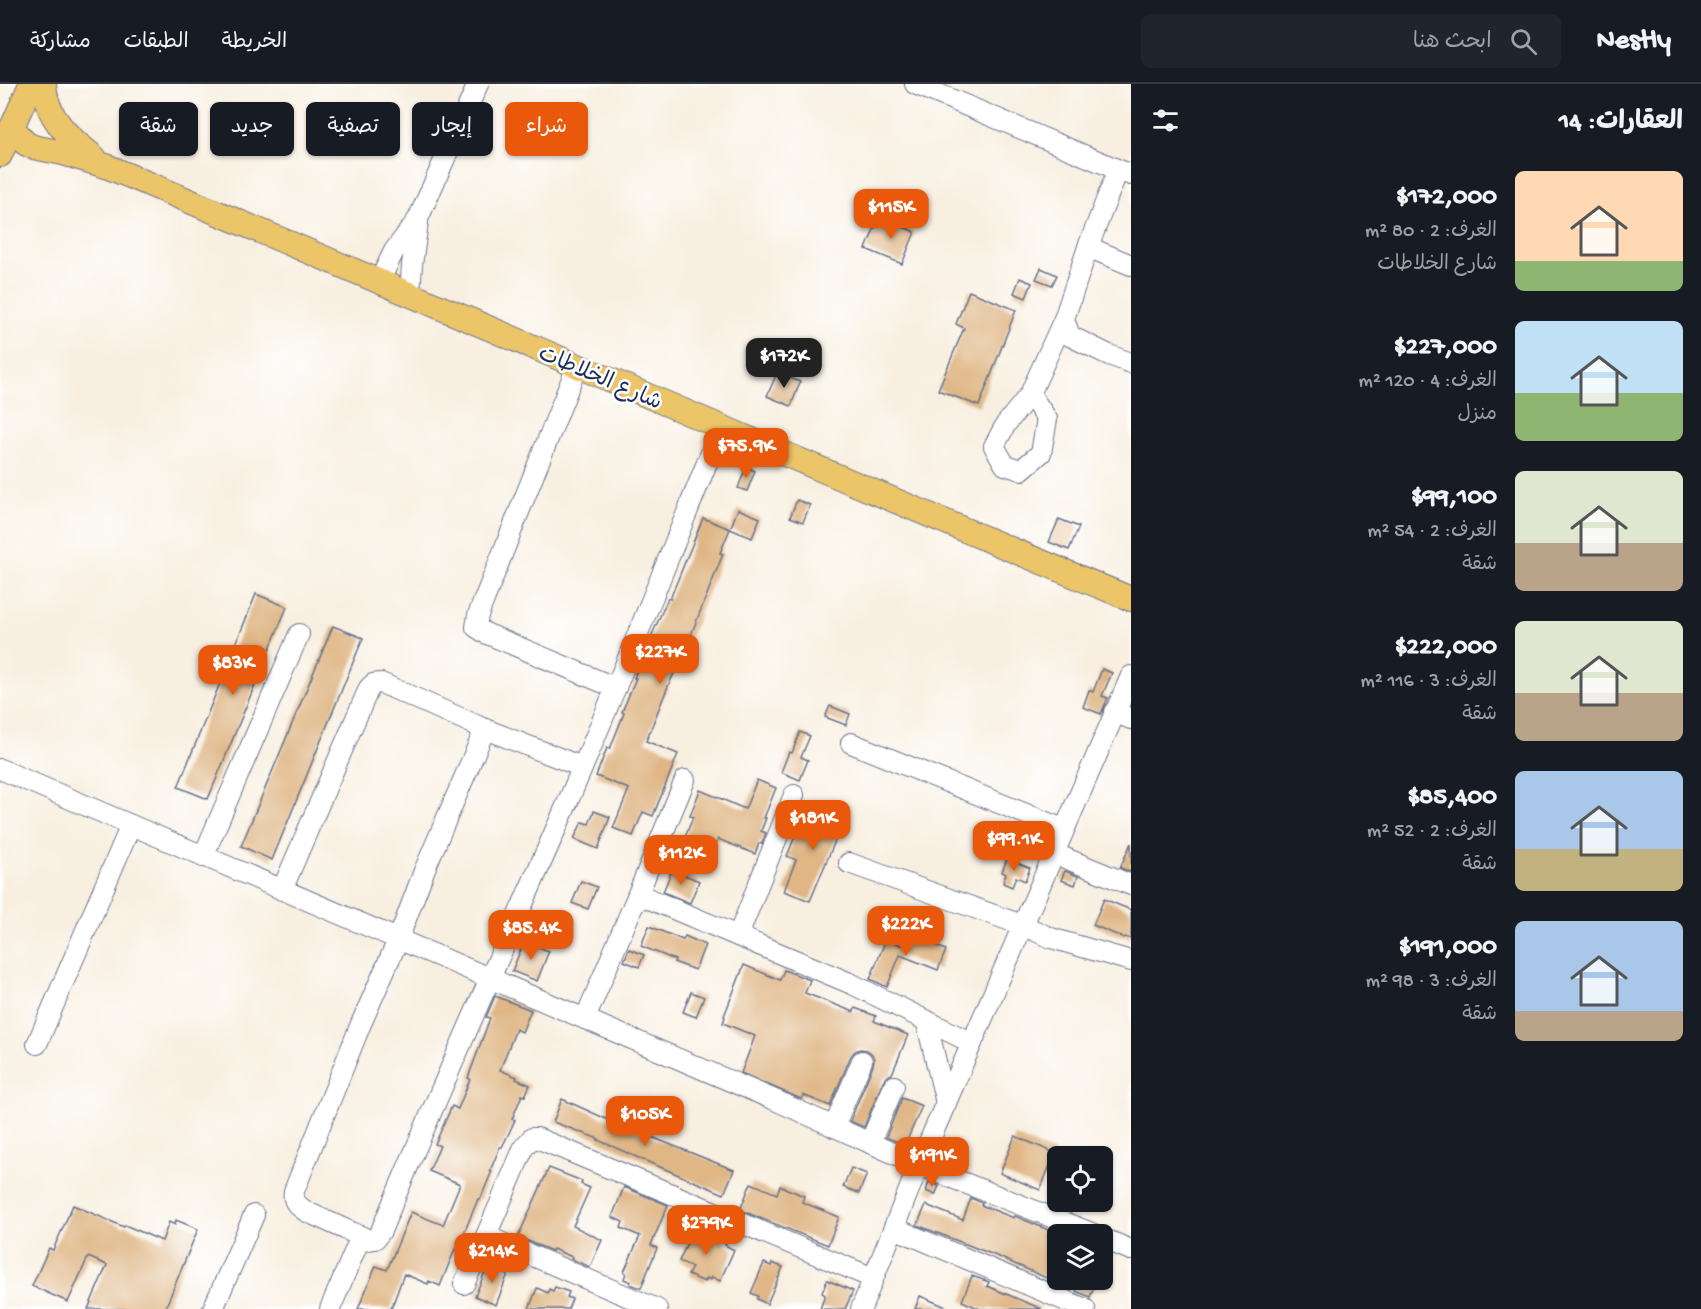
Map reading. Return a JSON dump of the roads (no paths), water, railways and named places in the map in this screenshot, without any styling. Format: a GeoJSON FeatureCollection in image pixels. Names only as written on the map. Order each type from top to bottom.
{"type":"FeatureCollection","features":[{"type":"Feature","properties":{"kind":"main road"},"geometry":{"type":"LineString","coordinates":[[0,155],[31,84]]}},
{"type":"Feature","properties":{"kind":"main road"},"geometry":{"type":"LineString","coordinates":[[44,84],[47,102],[57,123],[73,140],[106,166]]}},
{"type":"Feature","properties":{"kind":"main road"},"geometry":{"type":"LineString","coordinates":[[12,128],[25,143],[33,147],[106,166]]}},
{"type":"Feature","properties":{"kind":"main road","name":"شارع الخلاطات"},"geometry":{"type":"LineString","coordinates":[[106,166],[1131,599]]}},
{"type":"Feature","properties":{"kind":"street"},"geometry":{"type":"LineString","coordinates":[[380,280],[394,251],[418,219],[478,84]]}},
{"type":"Feature","properties":{"kind":"street"},"geometry":{"type":"LineString","coordinates":[[915,84],[1125,173],[1088,247],[1064,320],[1029,394]]}},
{"type":"Feature","properties":{"kind":"street"},"geometry":{"type":"LineString","coordinates":[[410,293],[418,219]]}},
{"type":"Feature","properties":{"kind":"street"},"geometry":{"type":"LineString","coordinates":[[1088,247],[1131,265]]}},
{"type":"Feature","properties":{"kind":"street"},"geometry":{"type":"LineString","coordinates":[[1064,320],[1070,336],[1131,363]]}},
{"type":"Feature","properties":{"kind":"street"},"geometry":{"type":"LineString","coordinates":[[577,366],[478,615],[476,627],[485,633],[616,688]]}},
{"type":"Feature","properties":{"kind":"street"},"geometry":{"type":"LineString","coordinates":[[485,729],[309,1150],[293,1197],[299,1207],[307,1212],[373,1240],[379,1234],[616,688],[722,428]]}},
{"type":"Feature","properties":{"kind":"street"},"geometry":{"type":"LineString","coordinates":[[203,856],[299,634]]}},
{"type":"Feature","properties":{"kind":"street"},"geometry":{"type":"LineString","coordinates":[[861,1309],[919,1165],[1053,853],[1123,715],[1131,676]]}},
{"type":"Feature","properties":{"kind":"street"},"geometry":{"type":"LineString","coordinates":[[282,890],[364,699],[373,684],[381,683],[485,729],[582,767]]}},
{"type":"Feature","properties":{"kind":"street"},"geometry":{"type":"LineString","coordinates":[[851,743],[1064,829]]}},
{"type":"Feature","properties":{"kind":"street"},"geometry":{"type":"LineString","coordinates":[[0,769],[777,1101],[919,1165],[1069,1224]]}},
{"type":"Feature","properties":{"kind":"street"},"geometry":{"type":"LineString","coordinates":[[585,1019],[685,780]]}},
{"type":"Feature","properties":{"kind":"street"},"geometry":{"type":"LineString","coordinates":[[738,936],[794,795]]}},
{"type":"Feature","properties":{"kind":"street"},"geometry":{"type":"LineString","coordinates":[[37,1044],[131,825]]}},
{"type":"Feature","properties":{"kind":"street"},"geometry":{"type":"LineString","coordinates":[[1053,853],[1131,885]]}},
{"type":"Feature","properties":{"kind":"street"},"geometry":{"type":"LineString","coordinates":[[849,863],[1022,925],[1051,938],[1131,961]]}},
{"type":"Feature","properties":{"kind":"street"},"geometry":{"type":"LineString","coordinates":[[633,906],[640,898],[651,899],[852,984],[972,1043]]}},
{"type":"Feature","properties":{"kind":"street"},"geometry":{"type":"LineString","coordinates":[[927,1020],[946,1103]]}},
{"type":"Feature","properties":{"kind":"street"},"geometry":{"type":"LineString","coordinates":[[834,1127],[862,1061]]}},
{"type":"Feature","properties":{"kind":"street"},"geometry":{"type":"LineString","coordinates":[[870,1143],[894,1086]]}},
{"type":"Feature","properties":{"kind":"street"},"geometry":{"type":"LineString","coordinates":[[464,1284],[524,1147],[532,1138],[537,1138],[873,1278]]}},
{"type":"Feature","properties":{"kind":"street"},"geometry":{"type":"LineString","coordinates":[[213,1309],[254,1215]]}},
{"type":"Feature","properties":{"kind":"street"},"geometry":{"type":"LineString","coordinates":[[894,1228],[1086,1309]]}},
{"type":"Feature","properties":{"kind":"street"},"geometry":{"type":"LineString","coordinates":[[330,1309],[361,1236]]}},
{"type":"Feature","properties":{"kind":"street"},"geometry":{"type":"LineString","coordinates":[[486,1236],[657,1309]]}},
{"type":"Feature","properties":{"kind":"street"},"geometry":{"type":"LineString","coordinates":[[1113,1243],[1131,1250]]}}]}
